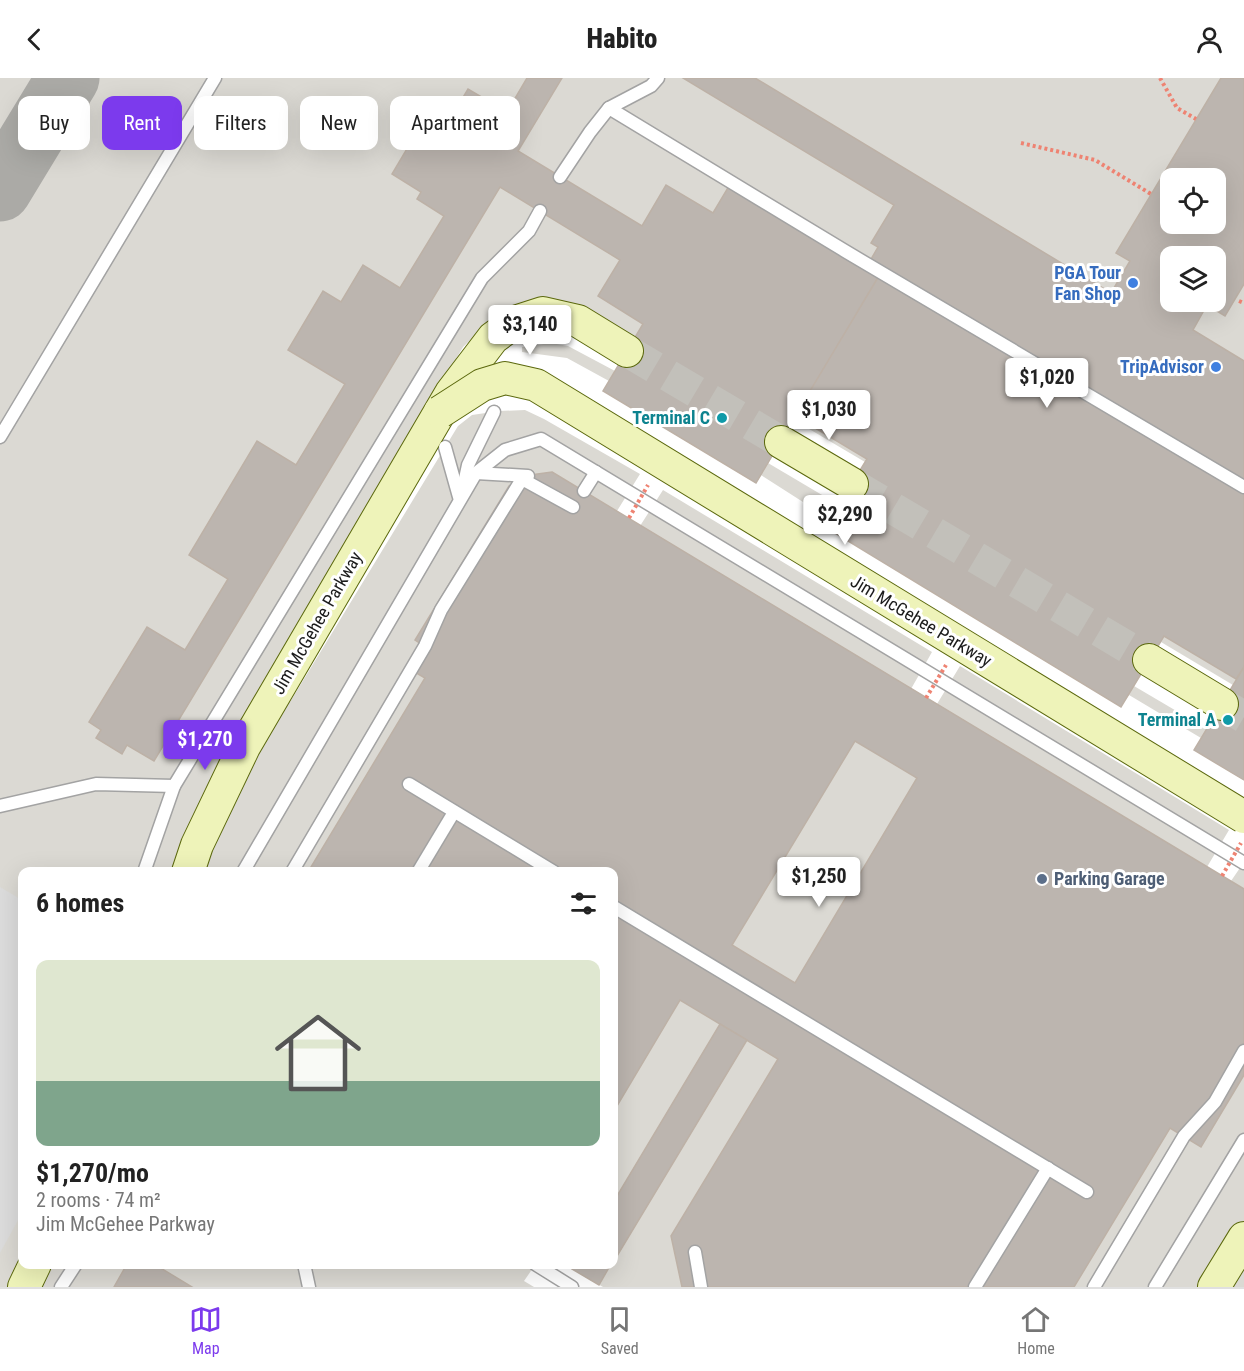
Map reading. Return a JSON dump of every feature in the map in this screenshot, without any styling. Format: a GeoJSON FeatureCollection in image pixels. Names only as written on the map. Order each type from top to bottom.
{"type":"FeatureCollection","features":[{"type":"Feature","properties":{"kind":"main road","name":"Jim McGehee Parkway"},"geometry":{"type":"LineString","coordinates":[[190,867],[197,845],[244,747],[451,393],[493,338],[515,321],[543,314],[578,321],[627,351]]}},
{"type":"Feature","properties":{"kind":"main road","name":"Jim McGehee Parkway"},"geometry":{"type":"LineString","coordinates":[[440,412],[482,385],[504,378],[536,385],[1244,817]]}},
{"type":"Feature","properties":{"kind":"main road"},"geometry":{"type":"LineString","coordinates":[[781,442],[852,484]]}},
{"type":"Feature","properties":{"kind":"main road"},"geometry":{"type":"LineString","coordinates":[[1149,660],[1222,704]]}},
{"type":"Feature","properties":{"kind":"main road"},"geometry":{"type":"LineString","coordinates":[[1220,1278],[1244,1238]]}},
{"type":"Feature","properties":{"kind":"main road"},"geometry":{"type":"LineString","coordinates":[[24,1287],[32,1269]]}},
{"type":"Feature","properties":{"kind":"lane"},"geometry":{"type":"LineString","coordinates":[[0,437],[215,78]]}},
{"type":"Feature","properties":{"kind":"lane"},"geometry":{"type":"LineString","coordinates":[[560,177],[609,108],[651,86],[657,78]]}},
{"type":"Feature","properties":{"kind":"lane"},"geometry":{"type":"LineString","coordinates":[[609,108],[845,251],[1244,487]]}},
{"type":"Feature","properties":{"kind":"lane"},"geometry":{"type":"LineString","coordinates":[[146,867],[174,786],[482,279],[529,231],[540,211]]}},
{"type":"Feature","properties":{"kind":"lane"},"geometry":{"type":"LineString","coordinates":[[460,500],[468,465],[494,412]]}},
{"type":"Feature","properties":{"kind":"lane"},"geometry":{"type":"LineString","coordinates":[[246,867],[476,473],[505,450],[541,439],[1244,863]]}},
{"type":"Feature","properties":{"kind":"lane"},"geometry":{"type":"LineString","coordinates":[[445,447],[460,500]]}},
{"type":"Feature","properties":{"kind":"lane"},"geometry":{"type":"LineString","coordinates":[[584,491],[596,472]]}},
{"type":"Feature","properties":{"kind":"lane"},"geometry":{"type":"LineString","coordinates":[[476,473],[528,476]]}},
{"type":"Feature","properties":{"kind":"lane"},"geometry":{"type":"LineString","coordinates":[[295,867],[425,646],[441,610],[522,479],[573,507]]}},
{"type":"Feature","properties":{"kind":"lane"},"geometry":{"type":"LineString","coordinates":[[0,807],[96,784],[174,786]]}},
{"type":"Feature","properties":{"kind":"lane"},"geometry":{"type":"LineString","coordinates":[[409,784],[546,867]]}},
{"type":"Feature","properties":{"kind":"lane"},"geometry":{"type":"LineString","coordinates":[[421,867],[454,812]]}},
{"type":"Feature","properties":{"kind":"lane"},"geometry":{"type":"LineString","coordinates":[[618,909],[1088,1192]]}},
{"type":"Feature","properties":{"kind":"lane"},"geometry":{"type":"LineString","coordinates":[[1094,1287],[1184,1136],[1215,1102],[1244,1051]]}},
{"type":"Feature","properties":{"kind":"lane"},"geometry":{"type":"LineString","coordinates":[[1155,1287],[1244,1140]]}},
{"type":"Feature","properties":{"kind":"lane"},"geometry":{"type":"LineString","coordinates":[[1217,1182],[1244,1156]]}},
{"type":"Feature","properties":{"kind":"lane"},"geometry":{"type":"LineString","coordinates":[[975,1287],[1048,1168]]}},
{"type":"Feature","properties":{"kind":"lane"},"geometry":{"type":"LineString","coordinates":[[695,1252],[701,1287]]}},
{"type":"Feature","properties":{"kind":"lane"},"geometry":{"type":"LineString","coordinates":[[61,1287],[73,1269]]}},
{"type":"Feature","properties":{"kind":"lane"},"geometry":{"type":"LineString","coordinates":[[305,1269],[309,1287]]}},
{"type":"Feature","properties":{"kind":"lane"},"geometry":{"type":"LineString","coordinates":[[544,1269],[572,1287]]}},
{"type":"Feature","properties":{"kind":"path"},"geometry":{"type":"LineString","coordinates":[[1160,78],[1177,108],[1196,119]]}},
{"type":"Feature","properties":{"kind":"path"},"geometry":{"type":"LineString","coordinates":[[1021,143],[1095,160],[1151,194]]}},
{"type":"Feature","properties":{"kind":"path"},"geometry":{"type":"LineString","coordinates":[[1222,876],[1244,838]]}},
{"type":"Feature","properties":{"kind":"shaded area"},"geometry":{"type":"Polygon","coordinates":[[[0,78],[1244,78],[1244,1287],[0,1287],[0,78]]]}},
{"type":"Feature","properties":{"kind":"shaded area"},"geometry":{"type":"Polygon","coordinates":[[[0,887],[18,898],[18,1220],[0,1253],[0,887]]]}},
{"type":"Feature","properties":{"kind":"pier"},"geometry":{"type":"Polygon","coordinates":[[[497,321],[633,341],[615,371],[568,346],[551,343],[522,347],[522,352],[567,358],[609,381],[603,391],[756,483],[761,475],[1121,706],[1129,695],[1201,738],[1194,750],[1244,780],[1244,862],[1231,881],[1207,867],[1229,830],[960,666],[937,704],[911,689],[932,652],[663,490],[640,526],[617,511],[640,474],[525,410],[472,415],[458,426],[290,702],[260,687],[463,347],[480,331],[497,321]]]}},
{"type":"Feature","properties":{"kind":"pier"},"geometry":{"type":"Polygon","coordinates":[[[794,420],[865,462],[839,505],[768,463],[794,420]]]}},
{"type":"Feature","properties":{"kind":"pier"},"geometry":{"type":"Polygon","coordinates":[[[1161,642],[1233,685],[1207,729],[1134,686],[1161,642]]]}},
{"type":"Feature","properties":{"kind":"pier"},"geometry":{"type":"Polygon","coordinates":[[[532,1269],[573,1269],[603,1287],[534,1287],[524,1281],[532,1269]]]}},
{"type":"Feature","properties":{"kind":"building","name":"Terminal C"},"geometry":{"type":"Polygon","coordinates":[[[527,78],[562,78],[520,148],[520,96],[516,96],[527,78]]]}},
{"type":"Feature","properties":{"kind":"building"},"geometry":{"type":"Polygon","coordinates":[[[683,78],[755,78],[1111,293],[1130,261],[1116,253],[1160,180],[1160,234],[1226,234],[1226,168],[1167,168],[1221,78],[1244,78],[1244,284],[1225,316],[1218,312],[1226,312],[1226,246],[1160,246],[1160,312],[1203,312],[1193,330],[1244,361],[1244,667],[1236,679],[1164,636],[1121,707],[825,527],[867,459],[795,416],[879,276],[866,268],[878,247],[871,243],[894,205],[683,78]]]}},
{"type":"Feature","properties":{"kind":"building","name":"Terminal C"},"geometry":{"type":"Polygon","coordinates":[[[468,89],[480,96],[464,96],[468,89]]]}},
{"type":"Feature","properties":{"kind":"building","name":"Terminal C"},"geometry":{"type":"Polygon","coordinates":[[[406,150],[519,150],[642,226],[666,185],[713,213],[729,186],[879,276],[756,483],[603,391],[643,324],[598,296],[620,260],[500,187],[154,761],[127,745],[122,754],[96,738],[101,730],[89,722],[147,627],[185,650],[228,579],[189,555],[257,441],[296,465],[345,384],[288,350],[323,291],[341,302],[363,265],[400,288],[444,216],[417,199],[421,192],[392,174],[406,150]]]}},
{"type":"Feature","properties":{"kind":"building","name":"Parking Garage"},"geometry":{"type":"Polygon","coordinates":[[[552,472],[1244,889],[1244,1075],[1201,1147],[1170,1128],[1074,1287],[682,1287],[671,1236],[778,1059],[680,1000],[618,1104],[618,867],[311,867],[425,678],[413,671],[427,648],[415,640],[509,486],[523,476],[552,472]],[[855,741],[732,945],[795,983],[917,778],[855,741]]]}},
{"type":"Feature","properties":{"kind":"building","name":"Terminal A"},"geometry":{"type":"Polygon","coordinates":[[[1244,667],[1244,780],[1194,750],[1244,667]]]}},
{"type":"Feature","properties":{"kind":"building"},"geometry":{"type":"Polygon","coordinates":[[[720,1024],[747,1040],[618,1254],[618,1194],[720,1024]]]}},
{"type":"Feature","properties":{"kind":"building"},"geometry":{"type":"Polygon","coordinates":[[[124,1269],[162,1269],[192,1287],[114,1287],[124,1269]]]}},
{"type":"Feature","properties":{"kind":"building"},"geometry":{"type":"Polygon","coordinates":[[[572,1269],[608,1269],[599,1285],[572,1269]]]}},
{"type":"Feature","properties":{"kind":"taxiway"},"geometry":{"type":"LineString","coordinates":[[0,190],[68,78]]}},
{"type":"Feature","properties":{"kind":"tunnel"},"geometry":{"type":"LineString","coordinates":[[627,351],[781,442]]}},
{"type":"Feature","properties":{"kind":"tunnel"},"geometry":{"type":"LineString","coordinates":[[852,484],[1149,660]]}},
{"type":"Feature","properties":{"kind":"tunnel"},"geometry":{"type":"LineString","coordinates":[[1222,704],[1244,717]]}},
{"type":"Feature","properties":{"kind":"place","name":"PGA Tour Fan Shop"},"geometry":{"type":"Point","coordinates":[1133,283]}},
{"type":"Feature","properties":{"kind":"place","name":"TripAdvisor"},"geometry":{"type":"Point","coordinates":[1216,367]}},
{"type":"Feature","properties":{"kind":"place","name":"Terminal C"},"geometry":{"type":"Point","coordinates":[722,418]}},
{"type":"Feature","properties":{"kind":"place","name":"Terminal A"},"geometry":{"type":"Point","coordinates":[1228,720]}},
{"type":"Feature","properties":{"kind":"place","name":"Parking Garage"},"geometry":{"type":"Point","coordinates":[1042,879]}}]}
